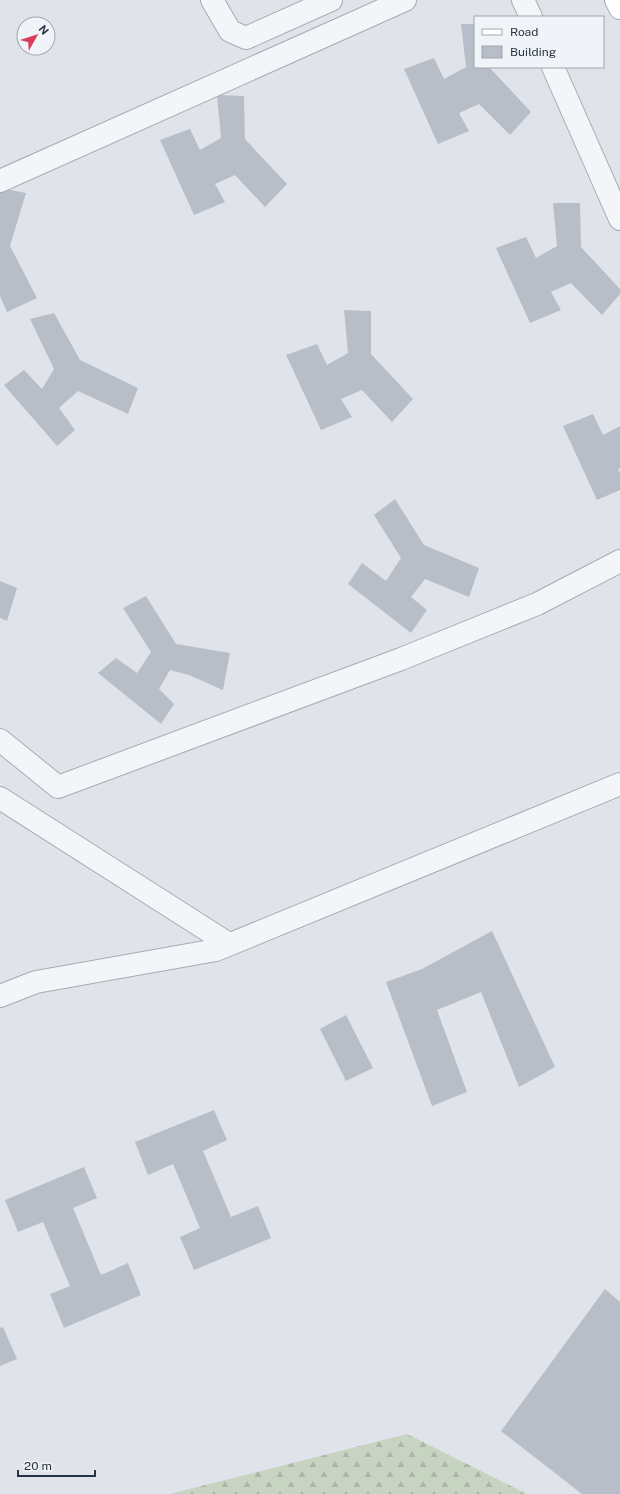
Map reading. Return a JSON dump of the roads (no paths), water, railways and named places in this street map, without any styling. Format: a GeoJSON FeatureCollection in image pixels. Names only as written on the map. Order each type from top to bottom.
{"type":"FeatureCollection","features":[{"type":"Feature","properties":{"kind":"main road"},"geometry":{"type":"LineString","coordinates":[[616,0],[620,8]]}},
{"type":"Feature","properties":{"kind":"street"},"geometry":{"type":"LineString","coordinates":[[212,0],[230,31],[246,38],[331,0]]}},
{"type":"Feature","properties":{"kind":"street"},"geometry":{"type":"LineString","coordinates":[[0,181],[405,0]]}},
{"type":"Feature","properties":{"kind":"street"},"geometry":{"type":"LineString","coordinates":[[523,0],[531,16]]}},
{"type":"Feature","properties":{"kind":"street"},"geometry":{"type":"LineString","coordinates":[[553,68],[620,219]]}},
{"type":"Feature","properties":{"kind":"street"},"geometry":{"type":"LineString","coordinates":[[0,740],[58,787],[401,659],[537,604],[620,561]]}},
{"type":"Feature","properties":{"kind":"street"},"geometry":{"type":"LineString","coordinates":[[0,996],[36,982],[216,950],[620,784]]}},
{"type":"Feature","properties":{"kind":"street"},"geometry":{"type":"LineString","coordinates":[[0,798],[229,944]]}}]}
